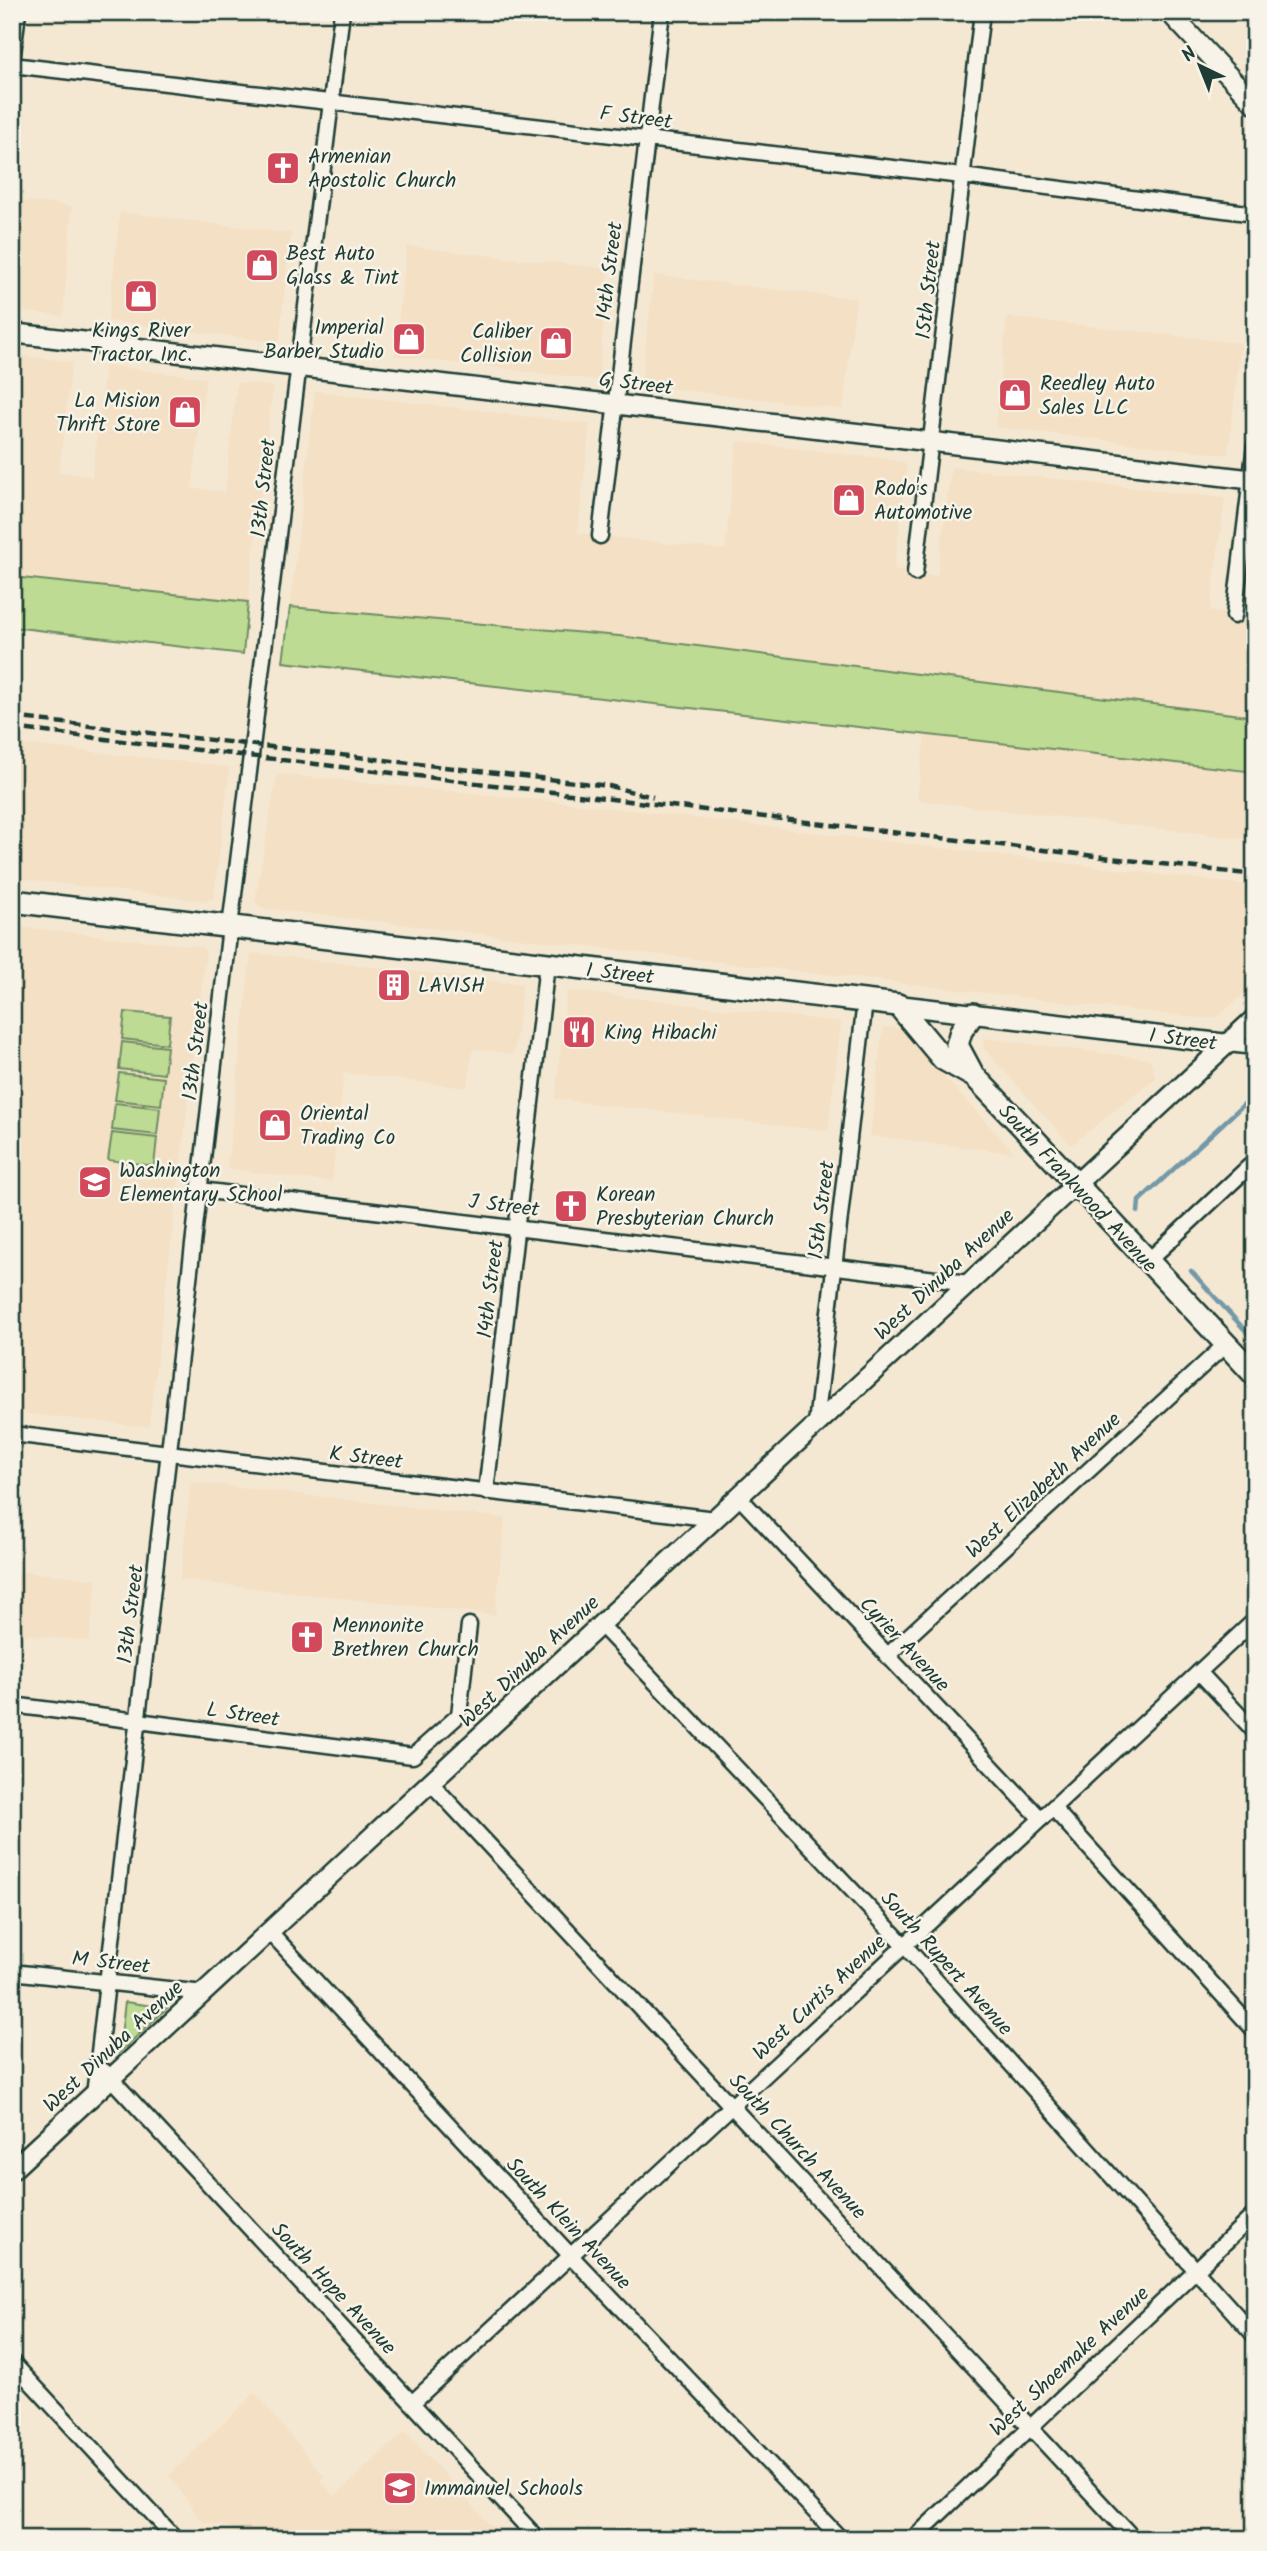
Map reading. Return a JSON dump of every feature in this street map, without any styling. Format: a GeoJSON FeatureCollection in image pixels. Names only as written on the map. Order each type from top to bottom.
{"type":"FeatureCollection","features":[{"type":"Feature","properties":{"kind":"main road","name":"I Street"},"geometry":{"type":"LineString","coordinates":[[12,901],[898,1006]]}},
{"type":"Feature","properties":{"kind":"main road","name":"South Frankwood Avenue"},"geometry":{"type":"LineString","coordinates":[[898,1006],[943,1059],[975,1077],[1255,1375]]}},
{"type":"Feature","properties":{"kind":"main road"},"geometry":{"type":"LineString","coordinates":[[973,1013],[961,1031],[957,1045],[975,1077]]}},
{"type":"Feature","properties":{"kind":"street"},"geometry":{"type":"LineString","coordinates":[[12,64],[18,12]]}},
{"type":"Feature","properties":{"kind":"street","name":"13th Street"},"geometry":{"type":"LineString","coordinates":[[94,2095],[171,1453],[230,927],[342,12]]}},
{"type":"Feature","properties":{"kind":"street","name":"14th Street"},"geometry":{"type":"LineString","coordinates":[[600,536],[662,12]]}},
{"type":"Feature","properties":{"kind":"street","name":"15th Street"},"geometry":{"type":"LineString","coordinates":[[915,573],[982,12]]}},
{"type":"Feature","properties":{"kind":"street"},"geometry":{"type":"LineString","coordinates":[[1169,12],[1255,104]]}},
{"type":"Feature","properties":{"kind":"street","name":"F Street"},"geometry":{"type":"LineString","coordinates":[[12,64],[962,176],[1255,214]]}},
{"type":"Feature","properties":{"kind":"street","name":"G Street"},"geometry":{"type":"LineString","coordinates":[[12,333],[1253,480]]}},
{"type":"Feature","properties":{"kind":"street"},"geometry":{"type":"LineString","coordinates":[[1234,616],[1253,480],[1255,445]]}},
{"type":"Feature","properties":{"kind":"street","name":"14th Street"},"geometry":{"type":"LineString","coordinates":[[486,1492],[547,964]]}},
{"type":"Feature","properties":{"kind":"street","name":"15th Street"},"geometry":{"type":"LineString","coordinates":[[816,1424],[866,1001]]}},
{"type":"Feature","properties":{"kind":"street","name":"I Street"},"geometry":{"type":"LineString","coordinates":[[898,1006],[1228,1044]]}},
{"type":"Feature","properties":{"kind":"street","name":"West Dinuba Avenue"},"geometry":{"type":"LineString","coordinates":[[12,2170],[1255,1018]]}},
{"type":"Feature","properties":{"kind":"street"},"geometry":{"type":"LineString","coordinates":[[1228,1044],[1255,1047]]}},
{"type":"Feature","properties":{"kind":"street"},"geometry":{"type":"LineString","coordinates":[[1147,1262],[1255,1161]]}},
{"type":"Feature","properties":{"kind":"street","name":"J Street"},"geometry":{"type":"LineString","coordinates":[[200,1190],[969,1283]]}},
{"type":"Feature","properties":{"kind":"street","name":"West Elizabeth Avenue"},"geometry":{"type":"LineString","coordinates":[[887,1656],[1226,1344]]}},
{"type":"Feature","properties":{"kind":"street","name":"K Street"},"geometry":{"type":"LineString","coordinates":[[12,1434],[715,1519]]}},
{"type":"Feature","properties":{"kind":"street","name":"Cyrier Avenue"},"geometry":{"type":"LineString","coordinates":[[739,1497],[1041,1819]]}},
{"type":"Feature","properties":{"kind":"street","name":"West Curtis Avenue"},"geometry":{"type":"LineString","coordinates":[[412,2403],[1255,1620]]}},
{"type":"Feature","properties":{"kind":"street","name":"L Street"},"geometry":{"type":"LineString","coordinates":[[12,1705],[413,1756],[455,1721],[460,1710],[469,1625]]}},
{"type":"Feature","properties":{"kind":"street","name":"South Rupert Avenue"},"geometry":{"type":"LineString","coordinates":[[601,1625],[905,1946],[1255,2336]]}},
{"type":"Feature","properties":{"kind":"street"},"geometry":{"type":"LineString","coordinates":[[1199,1672],[1255,1732]]}},
{"type":"Feature","properties":{"kind":"street","name":"South Church Avenue"},"geometry":{"type":"LineString","coordinates":[[431,1783],[1032,2425],[1134,2539]]}},
{"type":"Feature","properties":{"kind":"street"},"geometry":{"type":"LineString","coordinates":[[1053,1808],[1255,2031]]}},
{"type":"Feature","properties":{"kind":"street","name":"South Klein Avenue"},"geometry":{"type":"LineString","coordinates":[[270,1933],[570,2256],[841,2539]]}},
{"type":"Feature","properties":{"kind":"street","name":"M Street"},"geometry":{"type":"LineString","coordinates":[[12,1972],[204,1993]]}},
{"type":"Feature","properties":{"kind":"street","name":"South Hope Avenue"},"geometry":{"type":"LineString","coordinates":[[98,2065],[538,2539]]}},
{"type":"Feature","properties":{"kind":"street","name":"West Shoemake Avenue"},"geometry":{"type":"LineString","coordinates":[[913,2539],[1255,2214]]}},
{"type":"Feature","properties":{"kind":"street"},"geometry":{"type":"LineString","coordinates":[[12,2361],[176,2539]]}},
{"type":"Feature","properties":{"kind":"shaded area"},"geometry":{"type":"Polygon","coordinates":[[[19,200],[72,206],[63,316],[12,310],[12,253],[19,200]]]}},
{"type":"Feature","properties":{"kind":"shaded area"},"geometry":{"type":"Polygon","coordinates":[[[120,212],[291,233],[279,342],[108,321],[120,212]]]}},
{"type":"Feature","properties":{"kind":"shaded area"},"geometry":{"type":"Polygon","coordinates":[[[407,246],[609,269],[598,380],[394,356],[407,246]]]}},
{"type":"Feature","properties":{"kind":"shaded area"},"geometry":{"type":"Polygon","coordinates":[[[654,275],[856,299],[843,409],[641,385],[654,275]]]}},
{"type":"Feature","properties":{"kind":"shaded area"},"geometry":{"type":"Polygon","coordinates":[[[1007,317],[1241,343],[1228,455],[995,427],[1007,317]]]}},
{"type":"Feature","properties":{"kind":"shaded area"},"geometry":{"type":"Polygon","coordinates":[[[12,354],[72,362],[59,472],[92,477],[105,365],[206,378],[192,488],[225,492],[237,382],[273,386],[248,602],[12,577],[12,354]]]}},
{"type":"Feature","properties":{"kind":"shaded area"},"geometry":{"type":"Polygon","coordinates":[[[315,391],[590,424],[578,533],[725,550],[737,441],[902,461],[907,466],[894,570],[937,576],[951,467],[1225,498],[1210,611],[1255,617],[1255,717],[565,631],[290,607],[315,391]]]}},
{"type":"Feature","properties":{"kind":"shaded area"},"geometry":{"type":"Polygon","coordinates":[[[925,733],[1255,772],[1255,840],[917,800],[925,733]]]}},
{"type":"Feature","properties":{"kind":"shaded area"},"geometry":{"type":"Polygon","coordinates":[[[12,743],[230,767],[214,898],[206,901],[12,878],[12,743]]]}},
{"type":"Feature","properties":{"kind":"shaded area"},"geometry":{"type":"Polygon","coordinates":[[[277,774],[581,804],[1255,886],[1255,984],[1218,1017],[1206,1019],[261,908],[255,901],[277,774]]]}},
{"type":"Feature","properties":{"kind":"shaded area","name":"Washington Elementary School"},"geometry":{"type":"Polygon","coordinates":[[[12,926],[202,947],[206,951],[147,1427],[12,1412],[12,926]]]}},
{"type":"Feature","properties":{"kind":"shaded area"},"geometry":{"type":"Polygon","coordinates":[[[251,953],[523,984],[514,1054],[473,1049],[467,1088],[282,1065],[344,1073],[332,1182],[227,1169],[251,953]]]}},
{"type":"Feature","properties":{"kind":"shaded area"},"geometry":{"type":"Polygon","coordinates":[[[567,990],[841,1022],[828,1131],[555,1099],[567,990]]]}},
{"type":"Feature","properties":{"kind":"shaded area"},"geometry":{"type":"Polygon","coordinates":[[[883,1027],[899,1028],[1015,1153],[870,1136],[883,1027]]]}},
{"type":"Feature","properties":{"kind":"shaded area"},"geometry":{"type":"Polygon","coordinates":[[[983,1038],[1150,1059],[1156,1078],[1071,1145],[984,1049],[983,1038]]]}},
{"type":"Feature","properties":{"kind":"shaded area"},"geometry":{"type":"Polygon","coordinates":[[[191,1482],[505,1518],[495,1615],[180,1580],[191,1482]]]}},
{"type":"Feature","properties":{"kind":"shaded area"},"geometry":{"type":"Polygon","coordinates":[[[16,1571],[97,1579],[89,1641],[12,1633],[16,1571]]]}},
{"type":"Feature","properties":{"kind":"shaded area"},"geometry":{"type":"Polygon","coordinates":[[[255,2393],[324,2476],[320,2480],[335,2496],[405,2431],[503,2539],[266,2539],[262,2534],[257,2539],[243,2539],[230,2527],[202,2522],[169,2475],[255,2393]]]}},
{"type":"Feature","properties":{"kind":"green space"},"geometry":{"type":"Polygon","coordinates":[[[12,577],[248,602],[243,654],[12,627],[12,577]]]}},
{"type":"Feature","properties":{"kind":"green space"},"geometry":{"type":"Polygon","coordinates":[[[290,607],[619,636],[1255,717],[1255,772],[283,662],[290,607]]]}},
{"type":"Feature","properties":{"kind":"green space"},"geometry":{"type":"Polygon","coordinates":[[[125,1012],[170,1016],[167,1044],[122,1039],[125,1012]]]}},
{"type":"Feature","properties":{"kind":"green space"},"geometry":{"type":"Polygon","coordinates":[[[122,1042],[167,1047],[164,1074],[119,1069],[122,1042]]]}},
{"type":"Feature","properties":{"kind":"green space"},"geometry":{"type":"Polygon","coordinates":[[[119,1073],[164,1078],[161,1105],[115,1100],[119,1073]]]}},
{"type":"Feature","properties":{"kind":"green space"},"geometry":{"type":"Polygon","coordinates":[[[115,1103],[160,1108],[157,1135],[112,1130],[115,1103]]]}},
{"type":"Feature","properties":{"kind":"green space"},"geometry":{"type":"Polygon","coordinates":[[[112,1133],[157,1138],[154,1166],[108,1160],[112,1133]]]}},
{"type":"Feature","properties":{"kind":"green space"},"geometry":{"type":"Polygon","coordinates":[[[125,2002],[167,2008],[119,2053],[125,2002]]]}},
{"type":"Feature","properties":{"kind":"waterway"},"geometry":{"type":"LineString","coordinates":[[1138,1212],[1139,1201],[1255,1094]]}},
{"type":"Feature","properties":{"kind":"waterway"},"geometry":{"type":"LineString","coordinates":[[1191,1271],[1255,1341]]}},
{"type":"Feature","properties":{"kind":"railway"},"geometry":{"type":"LineString","coordinates":[[12,717],[609,786],[653,797]]}},
{"type":"Feature","properties":{"kind":"railway"},"geometry":{"type":"LineString","coordinates":[[12,728],[1255,875]]}},
{"type":"Feature","properties":{"kind":"place","name":"Armenian Apostolic Church"},"geometry":{"type":"Point","coordinates":[283,168]}},
{"type":"Feature","properties":{"kind":"place","name":"Best Auto Glass & Tint"},"geometry":{"type":"Point","coordinates":[262,265]}},
{"type":"Feature","properties":{"kind":"place","name":"Kings River Tractor Inc."},"geometry":{"type":"Point","coordinates":[141,296]}},
{"type":"Feature","properties":{"kind":"place","name":"Imperial Barber Studio"},"geometry":{"type":"Point","coordinates":[409,339]}},
{"type":"Feature","properties":{"kind":"place","name":"Caliber Collision"},"geometry":{"type":"Point","coordinates":[556,343]}},
{"type":"Feature","properties":{"kind":"place","name":"Reedley Auto Sales LLC"},"geometry":{"type":"Point","coordinates":[1015,395]}},
{"type":"Feature","properties":{"kind":"place","name":"La Mision Thrift Store"},"geometry":{"type":"Point","coordinates":[185,412]}},
{"type":"Feature","properties":{"kind":"place","name":"Rodo's Automotive"},"geometry":{"type":"Point","coordinates":[849,500]}},
{"type":"Feature","properties":{"kind":"place","name":"LAVISH"},"geometry":{"type":"Point","coordinates":[394,985]}},
{"type":"Feature","properties":{"kind":"place","name":"King Hibachi"},"geometry":{"type":"Point","coordinates":[579,1032]}},
{"type":"Feature","properties":{"kind":"place","name":"Oriental Trading Co"},"geometry":{"type":"Point","coordinates":[275,1125]}},
{"type":"Feature","properties":{"kind":"place","name":"Washington Elementary School"},"geometry":{"type":"Point","coordinates":[95,1182]}},
{"type":"Feature","properties":{"kind":"place","name":"Korean Presbyterian Church"},"geometry":{"type":"Point","coordinates":[571,1206]}},
{"type":"Feature","properties":{"kind":"place","name":"Mennonite Brethren Church"},"geometry":{"type":"Point","coordinates":[307,1637]}},
{"type":"Feature","properties":{"kind":"place","name":"Immanuel Schools"},"geometry":{"type":"Point","coordinates":[400,2488]}}]}
